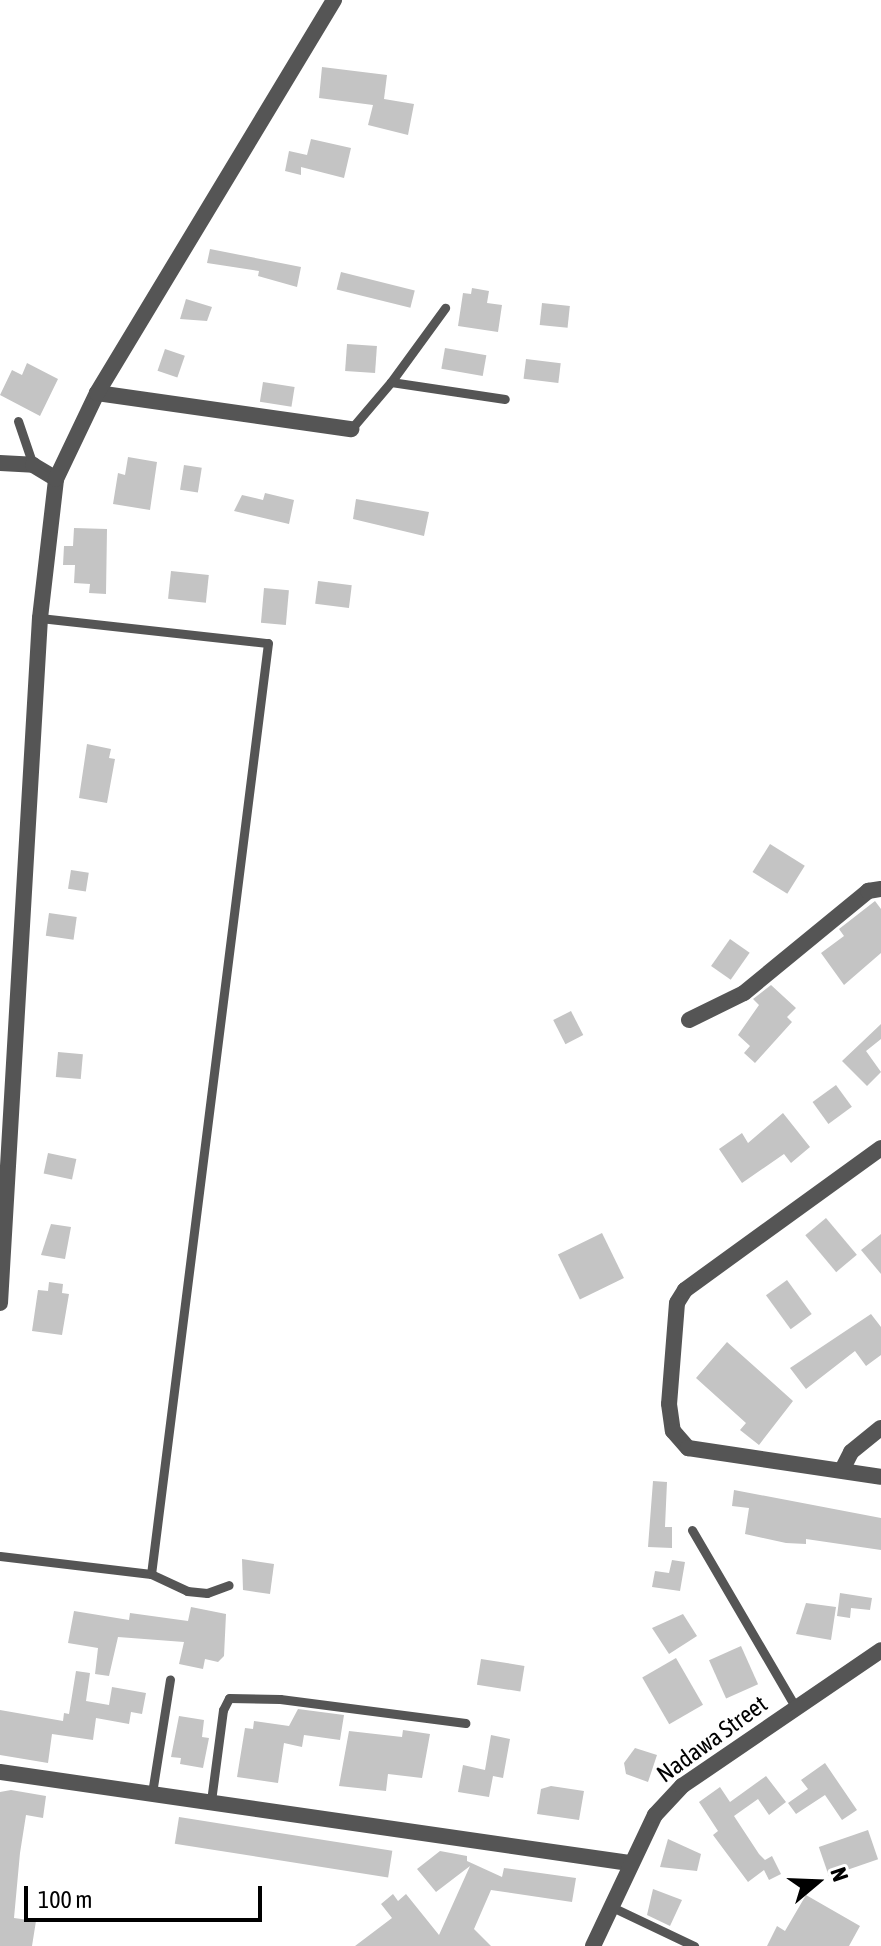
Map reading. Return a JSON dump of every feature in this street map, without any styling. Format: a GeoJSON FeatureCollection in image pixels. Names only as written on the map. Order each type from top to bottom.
{"type":"FeatureCollection","features":[{"type":"Feature","properties":{"kind":"street"},"geometry":{"type":"LineString","coordinates":[[0,1303],[40,618],[56,479],[97,393],[334,0]]}},
{"type":"Feature","properties":{"kind":"street"},"geometry":{"type":"LineString","coordinates":[[97,393],[351,429]]}},
{"type":"Feature","properties":{"kind":"street"},"geometry":{"type":"LineString","coordinates":[[0,463],[33,465],[56,479]]}},
{"type":"Feature","properties":{"kind":"street"},"geometry":{"type":"LineString","coordinates":[[689,1020],[744,993],[868,891],[881,889]]}},
{"type":"Feature","properties":{"kind":"street"},"geometry":{"type":"LineString","coordinates":[[881,1148],[713,1265],[677,1303],[669,1404],[673,1431],[688,1448],[881,1477]]}},
{"type":"Feature","properties":{"kind":"street"},"geometry":{"type":"LineString","coordinates":[[842,1470],[851,1452],[881,1428]]}},
{"type":"Feature","properties":{"kind":"street","name":"Nadawa Street"},"geometry":{"type":"LineString","coordinates":[[593,1946],[629,1863],[655,1815],[682,1786],[881,1650]]}},
{"type":"Feature","properties":{"kind":"street"},"geometry":{"type":"LineString","coordinates":[[0,1772],[211,1801],[307,1819],[629,1863]]}},
{"type":"Feature","properties":{"kind":"lane"},"geometry":{"type":"LineString","coordinates":[[351,429],[391,382],[445,308]]}},
{"type":"Feature","properties":{"kind":"lane"},"geometry":{"type":"LineString","coordinates":[[391,382],[505,399]]}},
{"type":"Feature","properties":{"kind":"lane"},"geometry":{"type":"LineString","coordinates":[[18,421],[33,465]]}},
{"type":"Feature","properties":{"kind":"lane"},"geometry":{"type":"LineString","coordinates":[[40,618],[268,643],[151,1574]]}},
{"type":"Feature","properties":{"kind":"lane"},"geometry":{"type":"LineString","coordinates":[[692,1530],[796,1708]]}},
{"type":"Feature","properties":{"kind":"lane"},"geometry":{"type":"LineString","coordinates":[[0,1556],[151,1574],[187,1591],[207,1593],[229,1585]]}},
{"type":"Feature","properties":{"kind":"lane"},"geometry":{"type":"LineString","coordinates":[[152,1793],[170,1679]]}},
{"type":"Feature","properties":{"kind":"lane"},"geometry":{"type":"LineString","coordinates":[[211,1801],[223,1710],[229,1698],[268,1698],[465,1723]]}},
{"type":"Feature","properties":{"kind":"lane"},"geometry":{"type":"LineString","coordinates":[[612,1907],[694,1946]]}},
{"type":"Feature","properties":{"kind":"building"},"geometry":{"type":"Polygon","coordinates":[[[322,67],[387,75],[384,99],[414,104],[408,135],[368,125],[373,105],[319,98],[322,67]]]}},
{"type":"Feature","properties":{"kind":"building"},"geometry":{"type":"Polygon","coordinates":[[[311,139],[351,148],[344,178],[301,167],[301,175],[285,171],[289,151],[307,155],[311,139]]]}},
{"type":"Feature","properties":{"kind":"building"},"geometry":{"type":"Polygon","coordinates":[[[210,249],[301,267],[297,287],[258,276],[259,271],[207,263],[210,249]]]}},
{"type":"Feature","properties":{"kind":"building"},"geometry":{"type":"Polygon","coordinates":[[[341,272],[415,290],[410,308],[337,289],[341,272]]]}},
{"type":"Feature","properties":{"kind":"building"},"geometry":{"type":"Polygon","coordinates":[[[472,288],[489,291],[487,303],[502,305],[498,332],[458,326],[463,293],[471,294],[472,288]]]}},
{"type":"Feature","properties":{"kind":"building"},"geometry":{"type":"Polygon","coordinates":[[[186,299],[212,307],[207,321],[180,319],[186,299]]]}},
{"type":"Feature","properties":{"kind":"building"},"geometry":{"type":"Polygon","coordinates":[[[542,303],[570,306],[568,328],[540,325],[542,303]]]}},
{"type":"Feature","properties":{"kind":"building"},"geometry":{"type":"Polygon","coordinates":[[[347,344],[377,346],[375,373],[345,371],[347,344]]]}},
{"type":"Feature","properties":{"kind":"building"},"geometry":{"type":"Polygon","coordinates":[[[445,348],[486,355],[483,376],[441,369],[445,348]]]}},
{"type":"Feature","properties":{"kind":"building"},"geometry":{"type":"Polygon","coordinates":[[[165,349],[185,356],[177,378],[158,371],[165,349]]]}},
{"type":"Feature","properties":{"kind":"building"},"geometry":{"type":"Polygon","coordinates":[[[526,359],[561,363],[558,383],[524,379],[526,359]]]}},
{"type":"Feature","properties":{"kind":"building"},"geometry":{"type":"Polygon","coordinates":[[[27,363],[58,379],[40,416],[0,395],[12,370],[22,375],[27,363]]]}},
{"type":"Feature","properties":{"kind":"building"},"geometry":{"type":"Polygon","coordinates":[[[263,382],[295,387],[291,407],[260,402],[263,382]]]}},
{"type":"Feature","properties":{"kind":"building"},"geometry":{"type":"Polygon","coordinates":[[[128,457],[157,462],[150,510],[113,504],[118,473],[125,475],[128,457]]]}},
{"type":"Feature","properties":{"kind":"building"},"geometry":{"type":"Polygon","coordinates":[[[184,465],[202,468],[198,493],[180,490],[184,465]]]}},
{"type":"Feature","properties":{"kind":"building"},"geometry":{"type":"Polygon","coordinates":[[[265,493],[294,500],[289,524],[234,511],[242,495],[263,500],[265,493]]]}},
{"type":"Feature","properties":{"kind":"building"},"geometry":{"type":"Polygon","coordinates":[[[356,499],[429,512],[424,536],[353,519],[356,499]]]}},
{"type":"Feature","properties":{"kind":"building"},"geometry":{"type":"Polygon","coordinates":[[[74,528],[107,529],[106,594],[89,593],[90,584],[74,583],[75,565],[63,565],[64,546],[73,546],[74,528]]]}},
{"type":"Feature","properties":{"kind":"building"},"geometry":{"type":"Polygon","coordinates":[[[171,571],[209,575],[206,603],[168,599],[171,571]]]}},
{"type":"Feature","properties":{"kind":"building"},"geometry":{"type":"Polygon","coordinates":[[[318,581],[352,585],[349,608],[315,604],[318,581]]]}},
{"type":"Feature","properties":{"kind":"building"},"geometry":{"type":"Polygon","coordinates":[[[264,588],[289,590],[286,625],[261,623],[264,588]]]}},
{"type":"Feature","properties":{"kind":"building"},"geometry":{"type":"Polygon","coordinates":[[[87,744],[111,749],[109,758],[115,759],[107,803],[79,798],[87,744]]]}},
{"type":"Feature","properties":{"kind":"building"},"geometry":{"type":"Polygon","coordinates":[[[770,844],[805,866],[787,894],[753,872],[770,844]]]}},
{"type":"Feature","properties":{"kind":"building"},"geometry":{"type":"Polygon","coordinates":[[[71,870],[89,873],[86,892],[68,889],[71,870]]]}},
{"type":"Feature","properties":{"kind":"building"},"geometry":{"type":"Polygon","coordinates":[[[875,901],[881,909],[881,953],[844,985],[821,953],[844,936],[839,929],[875,901]]]}},
{"type":"Feature","properties":{"kind":"building"},"geometry":{"type":"Polygon","coordinates":[[[49,913],[77,917],[74,940],[46,936],[49,913]]]}},
{"type":"Feature","properties":{"kind":"building"},"geometry":{"type":"Polygon","coordinates":[[[730,939],[750,953],[731,980],[711,966],[730,939]]]}},
{"type":"Feature","properties":{"kind":"building"},"geometry":{"type":"Polygon","coordinates":[[[771,985],[796,1008],[787,1017],[792,1022],[755,1063],[744,1053],[750,1046],[738,1035],[759,1005],[753,999],[771,985]]]}},
{"type":"Feature","properties":{"kind":"building"},"geometry":{"type":"Polygon","coordinates":[[[571,1011],[583,1035],[565,1044],[553,1020],[571,1011]]]}},
{"type":"Feature","properties":{"kind":"building"},"geometry":{"type":"Polygon","coordinates":[[[881,1024],[881,1039],[866,1051],[881,1072],[867,1086],[842,1061],[881,1024]]]}},
{"type":"Feature","properties":{"kind":"building"},"geometry":{"type":"Polygon","coordinates":[[[58,1052],[83,1054],[81,1079],[56,1077],[58,1052]]]}},
{"type":"Feature","properties":{"kind":"building"},"geometry":{"type":"Polygon","coordinates":[[[836,1085],[852,1107],[828,1124],[813,1102],[836,1085]]]}},
{"type":"Feature","properties":{"kind":"building"},"geometry":{"type":"Polygon","coordinates":[[[783,1113],[810,1147],[791,1163],[784,1154],[742,1183],[719,1149],[742,1133],[748,1143],[783,1113]]]}},
{"type":"Feature","properties":{"kind":"building"},"geometry":{"type":"Polygon","coordinates":[[[48,1153],[76,1159],[72,1180],[44,1174],[48,1153]]]}},
{"type":"Feature","properties":{"kind":"building"},"geometry":{"type":"Polygon","coordinates":[[[826,1218],[857,1255],[836,1272],[805,1235],[826,1218]]]}},
{"type":"Feature","properties":{"kind":"building"},"geometry":{"type":"Polygon","coordinates":[[[51,1224],[71,1227],[65,1259],[41,1255],[51,1224]]]}},
{"type":"Feature","properties":{"kind":"building"},"geometry":{"type":"Polygon","coordinates":[[[602,1233],[624,1278],[580,1299],[558,1254],[602,1233]]]}},
{"type":"Feature","properties":{"kind":"building"},"geometry":{"type":"Polygon","coordinates":[[[881,1234],[881,1274],[861,1250],[881,1234]]]}},
{"type":"Feature","properties":{"kind":"building"},"geometry":{"type":"Polygon","coordinates":[[[787,1280],[812,1314],[791,1329],[766,1295],[787,1280]]]}},
{"type":"Feature","properties":{"kind":"building"},"geometry":{"type":"Polygon","coordinates":[[[49,1282],[63,1284],[62,1293],[69,1294],[62,1335],[32,1331],[38,1290],[48,1291],[49,1282]]]}},
{"type":"Feature","properties":{"kind":"building"},"geometry":{"type":"Polygon","coordinates":[[[871,1314],[881,1327],[881,1355],[866,1366],[855,1351],[806,1389],[790,1368],[871,1314]]]}},
{"type":"Feature","properties":{"kind":"building"},"geometry":{"type":"Polygon","coordinates":[[[727,1342],[793,1401],[759,1445],[740,1430],[746,1423],[696,1378],[727,1342]]]}},
{"type":"Feature","properties":{"kind":"building"},"geometry":{"type":"Polygon","coordinates":[[[653,1481],[667,1482],[665,1527],[672,1527],[672,1548],[648,1547],[653,1481]]]}},
{"type":"Feature","properties":{"kind":"building"},"geometry":{"type":"Polygon","coordinates":[[[734,1490],[881,1518],[881,1550],[806,1539],[806,1544],[786,1543],[745,1534],[749,1508],[732,1506],[734,1490]]]}},
{"type":"Feature","properties":{"kind":"building"},"geometry":{"type":"Polygon","coordinates":[[[242,1559],[274,1564],[270,1594],[243,1590],[242,1559]]]}},
{"type":"Feature","properties":{"kind":"building"},"geometry":{"type":"Polygon","coordinates":[[[672,1560],[685,1562],[680,1591],[652,1587],[655,1571],[669,1573],[672,1560]]]}},
{"type":"Feature","properties":{"kind":"building"},"geometry":{"type":"Polygon","coordinates":[[[840,1593],[872,1598],[870,1610],[851,1608],[850,1618],[837,1616],[840,1593]]]}},
{"type":"Feature","properties":{"kind":"building"},"geometry":{"type":"Polygon","coordinates":[[[806,1603],[836,1607],[831,1640],[796,1634],[806,1603]]]}},
{"type":"Feature","properties":{"kind":"building"},"geometry":{"type":"Polygon","coordinates":[[[191,1607],[226,1614],[224,1656],[218,1662],[205,1659],[203,1669],[179,1664],[184,1642],[118,1637],[109,1676],[95,1674],[98,1648],[68,1643],[74,1611],[129,1620],[130,1613],[188,1621],[191,1607]]]}},
{"type":"Feature","properties":{"kind":"building"},"geometry":{"type":"Polygon","coordinates":[[[683,1614],[697,1636],[669,1654],[652,1628],[683,1614]]]}},
{"type":"Feature","properties":{"kind":"building"},"geometry":{"type":"Polygon","coordinates":[[[741,1646],[758,1684],[726,1699],[709,1660],[741,1646]]]}},
{"type":"Feature","properties":{"kind":"building"},"geometry":{"type":"Polygon","coordinates":[[[676,1658],[703,1705],[669,1724],[642,1678],[676,1658]]]}},
{"type":"Feature","properties":{"kind":"building"},"geometry":{"type":"Polygon","coordinates":[[[481,1659],[524,1666],[520,1692],[477,1685],[481,1659]]]}},
{"type":"Feature","properties":{"kind":"building"},"geometry":{"type":"Polygon","coordinates":[[[76,1671],[90,1673],[86,1701],[109,1705],[112,1687],[146,1693],[142,1714],[131,1712],[129,1724],[96,1718],[93,1740],[52,1734],[48,1763],[0,1755],[0,1710],[63,1721],[64,1713],[69,1714],[76,1671]]]}},
{"type":"Feature","properties":{"kind":"building"},"geometry":{"type":"Polygon","coordinates":[[[298,1709],[344,1715],[340,1740],[304,1735],[302,1747],[284,1743],[278,1783],[237,1777],[245,1728],[253,1729],[254,1721],[289,1726],[298,1709]]]}},
{"type":"Feature","properties":{"kind":"building"},"geometry":{"type":"Polygon","coordinates":[[[179,1716],[204,1720],[202,1737],[209,1738],[203,1768],[180,1764],[181,1758],[171,1757],[179,1716]]]}},
{"type":"Feature","properties":{"kind":"building"},"geometry":{"type":"Polygon","coordinates":[[[403,1730],[430,1734],[422,1778],[388,1774],[386,1791],[339,1786],[349,1731],[402,1737],[403,1730]]]}},
{"type":"Feature","properties":{"kind":"building"},"geometry":{"type":"Polygon","coordinates":[[[491,1735],[510,1739],[503,1778],[493,1776],[489,1797],[458,1792],[463,1765],[485,1770],[491,1735]]]}},
{"type":"Feature","properties":{"kind":"building"},"geometry":{"type":"Polygon","coordinates":[[[635,1748],[657,1755],[648,1782],[626,1774],[624,1763],[635,1748]]]}},
{"type":"Feature","properties":{"kind":"building"},"geometry":{"type":"Polygon","coordinates":[[[825,1763],[857,1810],[842,1820],[825,1795],[796,1814],[788,1803],[808,1789],[801,1780],[825,1763]]]}},
{"type":"Feature","properties":{"kind":"building"},"geometry":{"type":"Polygon","coordinates":[[[766,1776],[786,1802],[769,1815],[758,1799],[734,1816],[759,1854],[765,1860],[772,1856],[781,1874],[769,1880],[764,1870],[748,1882],[713,1835],[718,1831],[699,1802],[720,1787],[730,1802],[766,1776]]]}},
{"type":"Feature","properties":{"kind":"building"},"geometry":{"type":"Polygon","coordinates":[[[551,1786],[584,1791],[579,1820],[537,1814],[541,1789],[551,1786]]]}},
{"type":"Feature","properties":{"kind":"building"},"geometry":{"type":"Polygon","coordinates":[[[11,1790],[46,1796],[43,1818],[26,1815],[20,1853],[14,1918],[36,1921],[32,1946],[0,1946],[0,1792],[11,1790]]]}},
{"type":"Feature","properties":{"kind":"building"},"geometry":{"type":"Polygon","coordinates":[[[179,1817],[392,1851],[388,1877],[175,1844],[179,1817]]]}},
{"type":"Feature","properties":{"kind":"building"},"geometry":{"type":"Polygon","coordinates":[[[868,1830],[878,1859],[829,1876],[819,1847],[868,1830]]]}},
{"type":"Feature","properties":{"kind":"building"},"geometry":{"type":"Polygon","coordinates":[[[668,1839],[701,1854],[697,1871],[660,1867],[668,1839]]]}},
{"type":"Feature","properties":{"kind":"building"},"geometry":{"type":"Polygon","coordinates":[[[440,1851],[467,1856],[467,1861],[502,1877],[504,1868],[576,1878],[572,1902],[491,1890],[474,1929],[491,1946],[355,1946],[392,1918],[381,1904],[393,1894],[398,1901],[406,1894],[439,1935],[470,1866],[436,1892],[417,1869],[440,1851]]]}},
{"type":"Feature","properties":{"kind":"building"},"geometry":{"type":"Polygon","coordinates":[[[653,1889],[682,1900],[670,1926],[647,1915],[653,1889]]]}},
{"type":"Feature","properties":{"kind":"building"},"geometry":{"type":"Polygon","coordinates":[[[806,1895],[860,1926],[849,1946],[767,1946],[777,1926],[785,1931],[806,1895]]]}}]}
